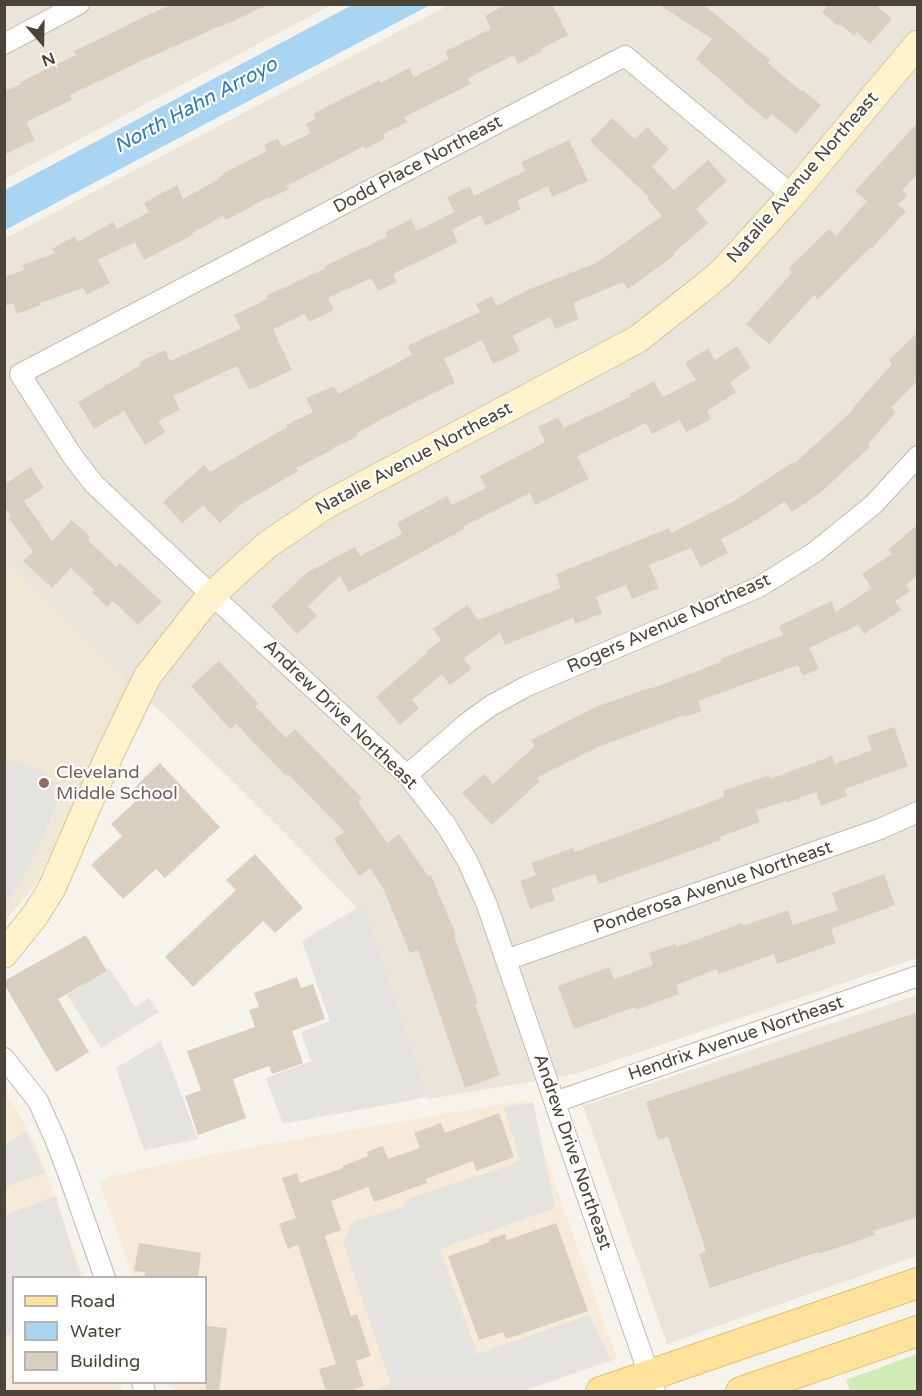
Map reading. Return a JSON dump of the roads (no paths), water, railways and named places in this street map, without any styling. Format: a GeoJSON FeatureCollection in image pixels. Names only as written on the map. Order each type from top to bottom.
{"type":"FeatureCollection","features":[{"type":"Feature","properties":{"kind":"main road"},"geometry":{"type":"LineString","coordinates":[[601,1392],[652,1383],[918,1283]]}},
{"type":"Feature","properties":{"kind":"main road"},"geometry":{"type":"LineString","coordinates":[[741,1392],[918,1331]]}},
{"type":"Feature","properties":{"kind":"street"},"geometry":{"type":"LineString","coordinates":[[4,44],[46,12],[79,4]]}},
{"type":"Feature","properties":{"kind":"street","name":"Natalie Avenue Northeast"},"geometry":{"type":"LineString","coordinates":[[4,954],[36,914],[52,888],[109,756],[147,678],[213,595],[267,544],[326,505],[638,339],[723,271],[792,195],[918,44]]}},
{"type":"Feature","properties":{"kind":"street","name":"Dodd Place Northeast"},"geometry":{"type":"LineString","coordinates":[[20,375],[625,56],[792,195]]}},
{"type":"Feature","properties":{"kind":"street","name":"Andrew Drive Northeast"},"geometry":{"type":"LineString","coordinates":[[20,375],[73,457],[94,484],[407,775],[446,825],[468,862],[487,905],[652,1383]]}},
{"type":"Feature","properties":{"kind":"street","name":"Rogers Avenue Northeast"},"geometry":{"type":"LineString","coordinates":[[407,775],[466,723],[492,705],[527,686],[759,587],[814,552],[874,504],[918,456]]}},
{"type":"Feature","properties":{"kind":"street","name":"Ponderosa Avenue Northeast"},"geometry":{"type":"LineString","coordinates":[[506,960],[880,830],[918,812]]}},
{"type":"Feature","properties":{"kind":"street","name":"Hendrix Avenue Northeast"},"geometry":{"type":"LineString","coordinates":[[555,1102],[918,976]]}},
{"type":"Feature","properties":{"kind":"street"},"geometry":{"type":"LineString","coordinates":[[4,1058],[38,1101],[68,1173],[104,1276]]}},
{"type":"Feature","properties":{"kind":"water","name":"North Hahn Arroyo"},"geometry":{"type":"Polygon","coordinates":[[[354,4],[430,5],[5,230],[5,190],[354,4]]]}},
{"type":"Feature","properties":{"kind":"place","name":"Cleveland Middle School"},"geometry":{"type":"Point","coordinates":[44,783]}}]}
